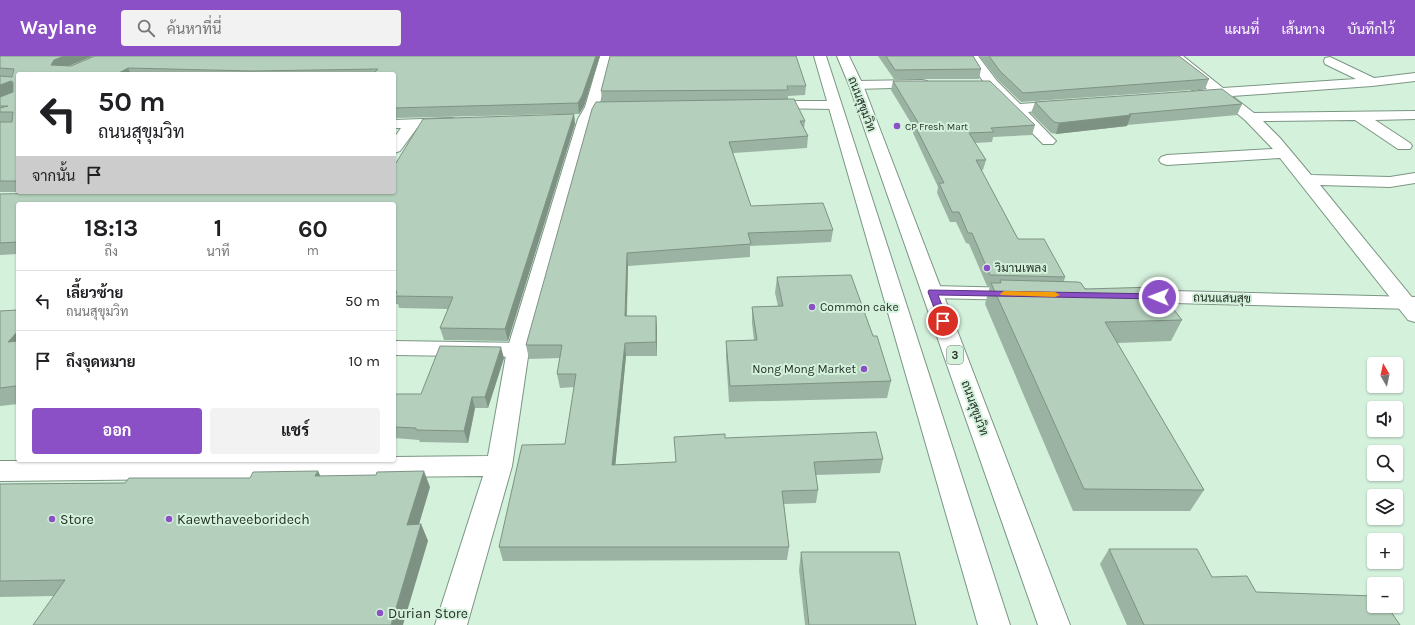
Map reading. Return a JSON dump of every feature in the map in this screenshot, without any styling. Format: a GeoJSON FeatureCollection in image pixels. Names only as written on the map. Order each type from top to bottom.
{"type":"FeatureCollection","features":[{"type":"Feature","properties":{"kind":"street"},"geometry":{"type":"LineString","coordinates":[[451,625],[498,466],[518,350],[582,115],[606,56]]}},
{"type":"Feature","properties":{"kind":"street","name":"ถนนสุขุมวิท"},"geometry":{"type":"LineString","coordinates":[[820,56],[994,625]]}},
{"type":"Feature","properties":{"kind":"street","name":"ถนนสุขุมวิท"},"geometry":{"type":"LineString","coordinates":[[843,56],[856,85],[1054,625]]}},
{"type":"Feature","properties":{"kind":"street"},"geometry":{"type":"LineString","coordinates":[[972,56],[992,84],[1048,141]]}},
{"type":"Feature","properties":{"kind":"street"},"geometry":{"type":"LineString","coordinates":[[1172,56],[1250,117],[1284,153],[1411,307]]}},
{"type":"Feature","properties":{"kind":"street"},"geometry":{"type":"LineString","coordinates":[[1330,62],[1372,82]]}},
{"type":"Feature","properties":{"kind":"street"},"geometry":{"type":"LineString","coordinates":[[1184,95],[1372,82],[1415,77]]}},
{"type":"Feature","properties":{"kind":"street"},"geometry":{"type":"LineString","coordinates":[[856,85],[932,84]]}},
{"type":"Feature","properties":{"kind":"street"},"geometry":{"type":"LineString","coordinates":[[977,84],[992,84]]}},
{"type":"Feature","properties":{"kind":"street"},"geometry":{"type":"LineString","coordinates":[[1016,109],[1080,104]]}},
{"type":"Feature","properties":{"kind":"street"},"geometry":{"type":"LineString","coordinates":[[756,106],[834,105]]}},
{"type":"Feature","properties":{"kind":"street"},"geometry":{"type":"LineString","coordinates":[[582,115],[608,107]]}},
{"type":"Feature","properties":{"kind":"street"},"geometry":{"type":"LineString","coordinates":[[1250,117],[1415,115]]}},
{"type":"Feature","properties":{"kind":"street"},"geometry":{"type":"LineString","coordinates":[[1359,116],[1404,146]]}},
{"type":"Feature","properties":{"kind":"street"},"geometry":{"type":"LineString","coordinates":[[396,124],[468,122]]}},
{"type":"Feature","properties":{"kind":"street"},"geometry":{"type":"LineString","coordinates":[[396,145],[413,123]]}},
{"type":"Feature","properties":{"kind":"street"},"geometry":{"type":"LineString","coordinates":[[1167,160],[1284,153]]}},
{"type":"Feature","properties":{"kind":"street"},"geometry":{"type":"LineString","coordinates":[[1306,180],[1390,182],[1415,178]]}},
{"type":"Feature","properties":{"kind":"street"},"geometry":{"type":"LineString","coordinates":[[932,292],[1034,294]]}},
{"type":"Feature","properties":{"kind":"street","name":"ถนนแสนสุข"},"geometry":{"type":"LineString","coordinates":[[1112,296],[1411,307]]}},
{"type":"Feature","properties":{"kind":"street"},"geometry":{"type":"LineString","coordinates":[[396,348],[518,350]]}},
{"type":"Feature","properties":{"kind":"street"},"geometry":{"type":"LineString","coordinates":[[12,467],[498,466]]}},
{"type":"Feature","properties":{"kind":"building"},"geometry":{"type":"Polygon","coordinates":[[[0,56],[64,56],[54,60],[51,65],[71,66],[95,56],[596,56],[582,96],[578,103],[396,108],[396,72],[375,72],[378,69],[252,71],[128,68],[121,72],[16,72],[16,181],[0,181],[0,122],[12,122],[13,112],[0,112],[0,108],[8,106],[0,106],[0,97],[13,92],[13,82],[11,81],[0,85],[0,76],[12,77],[14,69],[0,68],[0,56]]]}},
{"type":"Feature","properties":{"kind":"building"},"geometry":{"type":"Polygon","coordinates":[[[610,56],[796,56],[806,86],[787,86],[788,90],[601,91],[610,56]]]}},
{"type":"Feature","properties":{"kind":"building"},"geometry":{"type":"Polygon","coordinates":[[[886,56],[973,56],[981,69],[895,70],[886,56]]]}},
{"type":"Feature","properties":{"kind":"building"},"geometry":{"type":"Polygon","coordinates":[[[989,56],[1179,56],[1209,79],[1023,93],[1000,71],[989,56]]]}},
{"type":"Feature","properties":{"kind":"building"},"geometry":{"type":"Polygon","coordinates":[[[893,81],[990,81],[1035,125],[991,128],[994,132],[969,133],[986,160],[976,160],[1018,239],[1044,239],[1065,277],[990,275],[972,233],[968,233],[959,212],[952,212],[939,183],[944,183],[914,124],[919,124],[893,81]]]}},
{"type":"Feature","properties":{"kind":"building"},"geometry":{"type":"Polygon","coordinates":[[[1222,89],[1242,104],[1129,114],[1131,115],[1059,123],[1054,122],[1035,102],[1222,89]]]}},
{"type":"Feature","properties":{"kind":"building"},"geometry":{"type":"Polygon","coordinates":[[[794,99],[805,121],[800,121],[808,136],[729,142],[751,206],[823,203],[833,230],[748,233],[751,244],[627,253],[625,316],[656,316],[656,342],[625,343],[612,465],[676,462],[674,437],[725,434],[725,438],[876,432],[883,459],[814,462],[818,490],[782,491],[789,547],[499,547],[522,445],[565,444],[576,374],[557,374],[562,345],[526,345],[592,109],[596,102],[794,99]]]}},
{"type":"Feature","properties":{"kind":"building"},"geometry":{"type":"Polygon","coordinates":[[[574,114],[505,329],[440,328],[453,297],[396,296],[396,202],[16,202],[16,242],[0,243],[0,194],[396,194],[396,163],[423,119],[574,114]]]}},
{"type":"Feature","properties":{"kind":"building"},"geometry":{"type":"Polygon","coordinates":[[[851,275],[873,336],[877,336],[891,381],[730,386],[726,341],[757,340],[752,307],[783,306],[777,277],[851,275]]]}},
{"type":"Feature","properties":{"kind":"building"},"geometry":{"type":"Polygon","coordinates":[[[1000,280],[1078,282],[1081,283],[1085,289],[1156,287],[1182,320],[1105,322],[1204,490],[1084,489],[991,283],[1001,283],[1000,280]]]}},
{"type":"Feature","properties":{"kind":"building"},"geometry":{"type":"Polygon","coordinates":[[[16,310],[16,333],[8,342],[16,341],[16,386],[0,388],[0,311],[16,310]]]}},
{"type":"Feature","properties":{"kind":"building"},"geometry":{"type":"Polygon","coordinates":[[[440,346],[501,347],[485,397],[472,397],[464,431],[416,430],[416,428],[396,427],[396,394],[421,394],[440,346]]]}},
{"type":"Feature","properties":{"kind":"building"},"geometry":{"type":"Polygon","coordinates":[[[318,471],[315,476],[376,475],[377,472],[424,471],[407,525],[421,524],[391,625],[33,625],[65,580],[0,581],[0,484],[125,483],[129,478],[250,478],[253,472],[318,471]]]}},
{"type":"Feature","properties":{"kind":"building"},"geometry":{"type":"Polygon","coordinates":[[[1109,549],[1197,549],[1212,577],[1247,576],[1256,592],[1367,596],[1367,613],[1392,613],[1400,625],[1144,625],[1109,549]]]}},
{"type":"Feature","properties":{"kind":"building"},"geometry":{"type":"Polygon","coordinates":[[[801,552],[899,552],[916,625],[809,625],[801,552]]]}},
{"type":"Feature","properties":{"kind":"slow traffic"},"geometry":{"type":"LineString","coordinates":[[1004,294],[1055,295]]}},
{"type":"Feature","properties":{"kind":"place","name":"CP Fresh Mart"},"geometry":{"type":"Point","coordinates":[897,126]}},
{"type":"Feature","properties":{"kind":"place","name":"วิมานเพลง"},"geometry":{"type":"Point","coordinates":[987,268]}},
{"type":"Feature","properties":{"kind":"place","name":"Common cake"},"geometry":{"type":"Point","coordinates":[812,307]}},
{"type":"Feature","properties":{"kind":"place","name":"Nong Mong Market"},"geometry":{"type":"Point","coordinates":[864,369]}},
{"type":"Feature","properties":{"kind":"place","name":"Store"},"geometry":{"type":"Point","coordinates":[52,519]}},
{"type":"Feature","properties":{"kind":"place","name":"Kaewthaveeboridech"},"geometry":{"type":"Point","coordinates":[169,519]}},
{"type":"Feature","properties":{"kind":"place","name":"Durian Store"},"geometry":{"type":"Point","coordinates":[380,613]}},
{"type":"Feature","properties":{"kind":"route"},"geometry":{"type":"LineString","coordinates":[[943,321],[932,292],[1159,297]]}}]}
